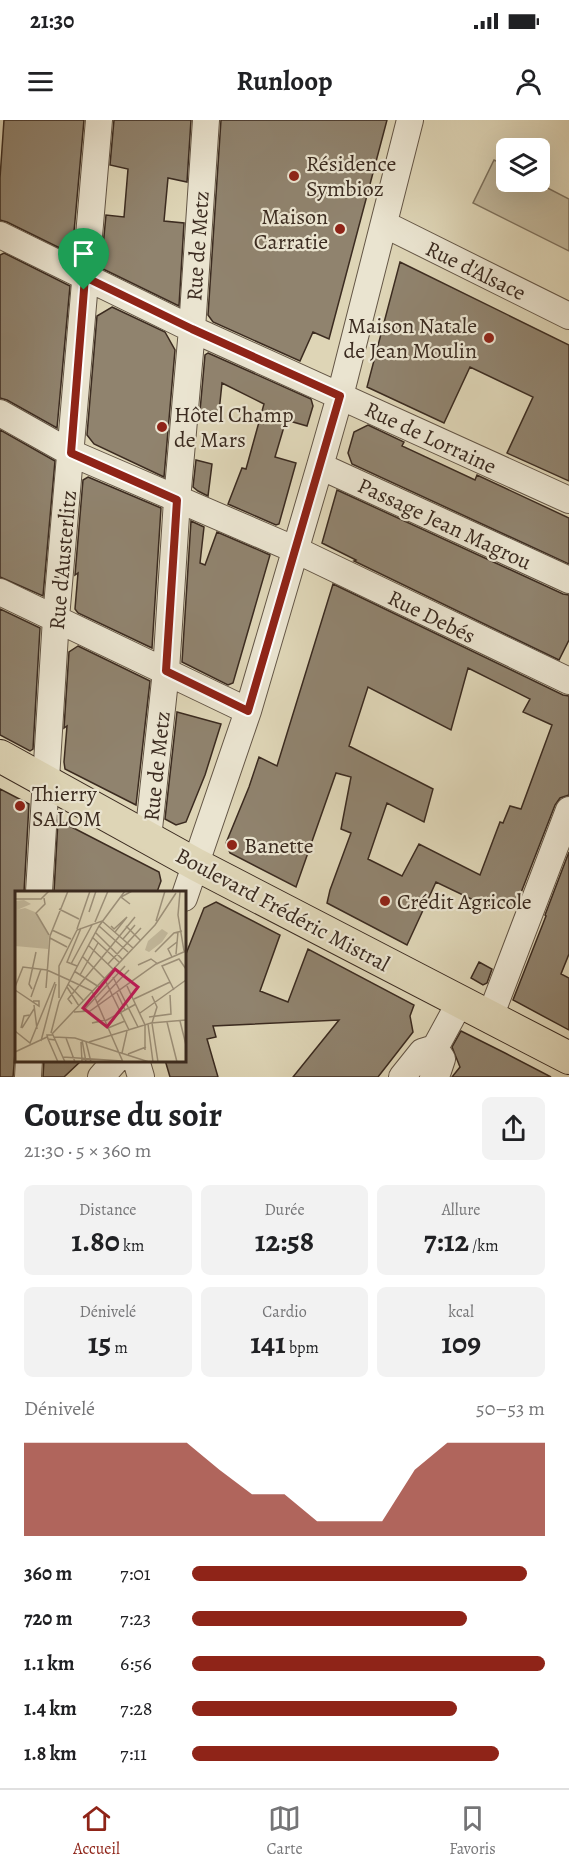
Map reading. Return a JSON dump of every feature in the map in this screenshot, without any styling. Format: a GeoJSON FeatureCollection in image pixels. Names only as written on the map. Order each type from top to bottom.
{"type":"FeatureCollection","features":[{"type":"Feature","properties":{"kind":"main road","name":"Boulevard Frédéric Mistral"},"geometry":{"type":"LineString","coordinates":[[0,756],[197,865],[569,1058]]}},
{"type":"Feature","properties":{"kind":"street","name":"Rue d'Austerlitz"},"geometry":{"type":"LineString","coordinates":[[39,891],[56,618],[99,120]]}},
{"type":"Feature","properties":{"kind":"street","name":"Rue de Metz"},"geometry":{"type":"LineString","coordinates":[[148,838],[166,671],[206,120]]}},
{"type":"Feature","properties":{"kind":"street"},"geometry":{"type":"LineString","coordinates":[[186,893],[248,711],[296,550],[340,396],[410,120]]}},
{"type":"Feature","properties":{"kind":"street","name":"Rue d'Alsace"},"geometry":{"type":"LineString","coordinates":[[384,224],[569,316]]}},
{"type":"Feature","properties":{"kind":"street","name":"Rue de Lorraine"},"geometry":{"type":"LineString","coordinates":[[0,235],[192,329],[569,500]]}},
{"type":"Feature","properties":{"kind":"street","name":"Rue Debés"},"geometry":{"type":"LineString","coordinates":[[0,413],[71,453],[296,550],[569,681]]}},
{"type":"Feature","properties":{"kind":"street","name":"Passage Jean Magrou"},"geometry":{"type":"LineString","coordinates":[[320,466],[569,580]]}},
{"type":"Feature","properties":{"kind":"street"},"geometry":{"type":"LineString","coordinates":[[0,592],[248,711]]}},
{"type":"Feature","properties":{"kind":"street"},"geometry":{"type":"LineString","coordinates":[[490,1017],[568,816]]}},
{"type":"Feature","properties":{"kind":"street"},"geometry":{"type":"LineString","coordinates":[[402,1077],[422,1052],[435,1048],[460,1002]]}},
{"type":"Feature","properties":{"kind":"street"},"geometry":{"type":"LineString","coordinates":[[433,1077],[442,1059],[435,1048]]}},
{"type":"Feature","properties":{"kind":"street"},"geometry":{"type":"LineString","coordinates":[[28,1077],[29,1062]]}},
{"type":"Feature","properties":{"kind":"street"},"geometry":{"type":"LineString","coordinates":[[101,1077],[114,1062]]}},
{"type":"Feature","properties":{"kind":"street"},"geometry":{"type":"LineString","coordinates":[[136,1062],[141,1077]]}},
{"type":"Feature","properties":{"kind":"shaded area"},"geometry":{"type":"Polygon","coordinates":[[[494,160],[496,161],[496,192],[550,192],[550,189],[569,199],[569,251],[473,203],[494,160]]]}},
{"type":"Feature","properties":{"kind":"building"},"geometry":{"type":"Polygon","coordinates":[[[4,120],[84,120],[72,254],[0,220],[4,120]]]}},
{"type":"Feature","properties":{"kind":"building"},"geometry":{"type":"Polygon","coordinates":[[[114,120],[191,120],[187,182],[168,178],[164,221],[184,223],[179,306],[101,268],[106,215],[124,217],[128,169],[110,165],[114,120]]]}},
{"type":"Feature","properties":{"kind":"building"},"geometry":{"type":"Polygon","coordinates":[[[221,120],[387,120],[329,339],[313,332],[300,361],[213,322],[208,315],[221,120]]]}},
{"type":"Feature","properties":{"kind":"building"},"geometry":{"type":"Polygon","coordinates":[[[4,253],[70,286],[57,428],[0,398],[0,255],[4,253]]]}},
{"type":"Feature","properties":{"kind":"building"},"geometry":{"type":"Polygon","coordinates":[[[400,262],[569,345],[569,481],[507,453],[533,397],[470,367],[444,423],[367,387],[400,262]]]}},
{"type":"Feature","properties":{"kind":"building"},"geometry":{"type":"Polygon","coordinates":[[[112,307],[165,332],[175,350],[164,477],[94,444],[87,435],[97,316],[112,307]]]}},
{"type":"Feature","properties":{"kind":"building"},"geometry":{"type":"Polygon","coordinates":[[[208,353],[311,399],[313,406],[307,426],[286,420],[275,457],[296,463],[279,524],[276,525],[228,504],[242,468],[246,469],[264,404],[222,383],[219,412],[200,411],[205,355],[208,353]]]}},
{"type":"Feature","properties":{"kind":"building"},"geometry":{"type":"Polygon","coordinates":[[[368,425],[404,442],[402,446],[475,480],[477,475],[569,518],[569,564],[352,464],[348,453],[354,432],[368,425]]]}},
{"type":"Feature","properties":{"kind":"building"},"geometry":{"type":"Polygon","coordinates":[[[0,430],[55,461],[43,596],[0,577],[0,430]]]}},
{"type":"Feature","properties":{"kind":"building"},"geometry":{"type":"Polygon","coordinates":[[[196,460],[212,464],[208,496],[193,487],[196,460]]]}},
{"type":"Feature","properties":{"kind":"building"},"geometry":{"type":"Polygon","coordinates":[[[88,477],[161,508],[152,648],[78,613],[75,609],[78,573],[75,575],[83,480],[88,477]]]}},
{"type":"Feature","properties":{"kind":"building"},"geometry":{"type":"Polygon","coordinates":[[[337,490],[569,595],[569,640],[559,660],[354,561],[356,560],[322,543],[337,490]]]}},
{"type":"Feature","properties":{"kind":"building"},"geometry":{"type":"Polygon","coordinates":[[[191,521],[204,527],[200,563],[205,565],[217,532],[270,555],[233,683],[228,685],[182,662],[191,521]]]}},
{"type":"Feature","properties":{"kind":"building"},"geometry":{"type":"Polygon","coordinates":[[[333,584],[569,696],[569,795],[560,798],[555,805],[517,903],[500,910],[489,905],[488,907],[436,882],[407,945],[327,903],[351,833],[341,829],[351,777],[336,773],[296,887],[230,853],[226,843],[259,757],[277,766],[333,584]],[[468,668],[451,730],[368,687],[349,746],[433,789],[424,822],[387,803],[368,859],[402,876],[419,844],[480,875],[500,822],[503,823],[510,806],[521,809],[552,725],[523,712],[530,699],[468,668]]]}},
{"type":"Feature","properties":{"kind":"building"},"geometry":{"type":"Polygon","coordinates":[[[0,609],[40,628],[33,749],[30,751],[0,735],[0,609]]]}},
{"type":"Feature","properties":{"kind":"building"},"geometry":{"type":"Polygon","coordinates":[[[78,646],[150,681],[136,805],[65,769],[67,726],[64,728],[69,652],[78,646]]]}},
{"type":"Feature","properties":{"kind":"building"},"geometry":{"type":"Polygon","coordinates":[[[177,712],[221,724],[205,775],[186,822],[176,825],[165,819],[177,712]]]}},
{"type":"Feature","properties":{"kind":"building"},"geometry":{"type":"Polygon","coordinates":[[[0,789],[29,804],[24,891],[15,891],[13,1077],[0,1077],[0,789]]]}},
{"type":"Feature","properties":{"kind":"building"},"geometry":{"type":"Polygon","coordinates":[[[58,820],[159,872],[161,881],[157,891],[54,891],[58,820]]]}},
{"type":"Feature","properties":{"kind":"building"},"geometry":{"type":"Polygon","coordinates":[[[569,852],[569,954],[561,974],[569,978],[569,1030],[513,1000],[569,852]]]}},
{"type":"Feature","properties":{"kind":"building"},"geometry":{"type":"Polygon","coordinates":[[[216,902],[280,935],[260,991],[288,1002],[308,949],[414,1005],[410,1016],[413,1032],[378,1077],[293,1077],[339,1020],[213,1026],[216,1037],[207,1039],[218,1077],[170,1077],[166,1062],[186,1062],[186,954],[204,908],[216,902]]]}},
{"type":"Feature","properties":{"kind":"building"},"geometry":{"type":"Polygon","coordinates":[[[479,962],[492,969],[487,983],[483,985],[471,978],[479,962]]]}},
{"type":"Feature","properties":{"kind":"building"},"geometry":{"type":"Polygon","coordinates":[[[461,1031],[551,1077],[452,1077],[460,1067],[452,1047],[461,1031]]]}},
{"type":"Feature","properties":{"kind":"building"},"geometry":{"type":"Polygon","coordinates":[[[44,1062],[80,1062],[64,1077],[43,1077],[44,1062]]]}},
{"type":"Feature","properties":{"kind":"place","name":"Résidence Symbioz"},"geometry":{"type":"Point","coordinates":[294,176]}},
{"type":"Feature","properties":{"kind":"place","name":"Maison Carratie"},"geometry":{"type":"Point","coordinates":[340,229]}},
{"type":"Feature","properties":{"kind":"place","name":"Maison Natale de Jean Moulin"},"geometry":{"type":"Point","coordinates":[489,338]}},
{"type":"Feature","properties":{"kind":"place","name":"Hôtel Champ de Mars"},"geometry":{"type":"Point","coordinates":[162,427]}},
{"type":"Feature","properties":{"kind":"place","name":"Thierry SALOM"},"geometry":{"type":"Point","coordinates":[20,806]}},
{"type":"Feature","properties":{"kind":"place","name":"Banette"},"geometry":{"type":"Point","coordinates":[232,845]}},
{"type":"Feature","properties":{"kind":"place","name":"Crédit Agricole"},"geometry":{"type":"Point","coordinates":[385,901]}},
{"type":"Feature","properties":{"kind":"route"},"geometry":{"type":"LineString","coordinates":[[85,277],[192,329],[340,396],[248,711],[166,671],[177,500],[71,453],[84,290],[85,277]]}}]}
